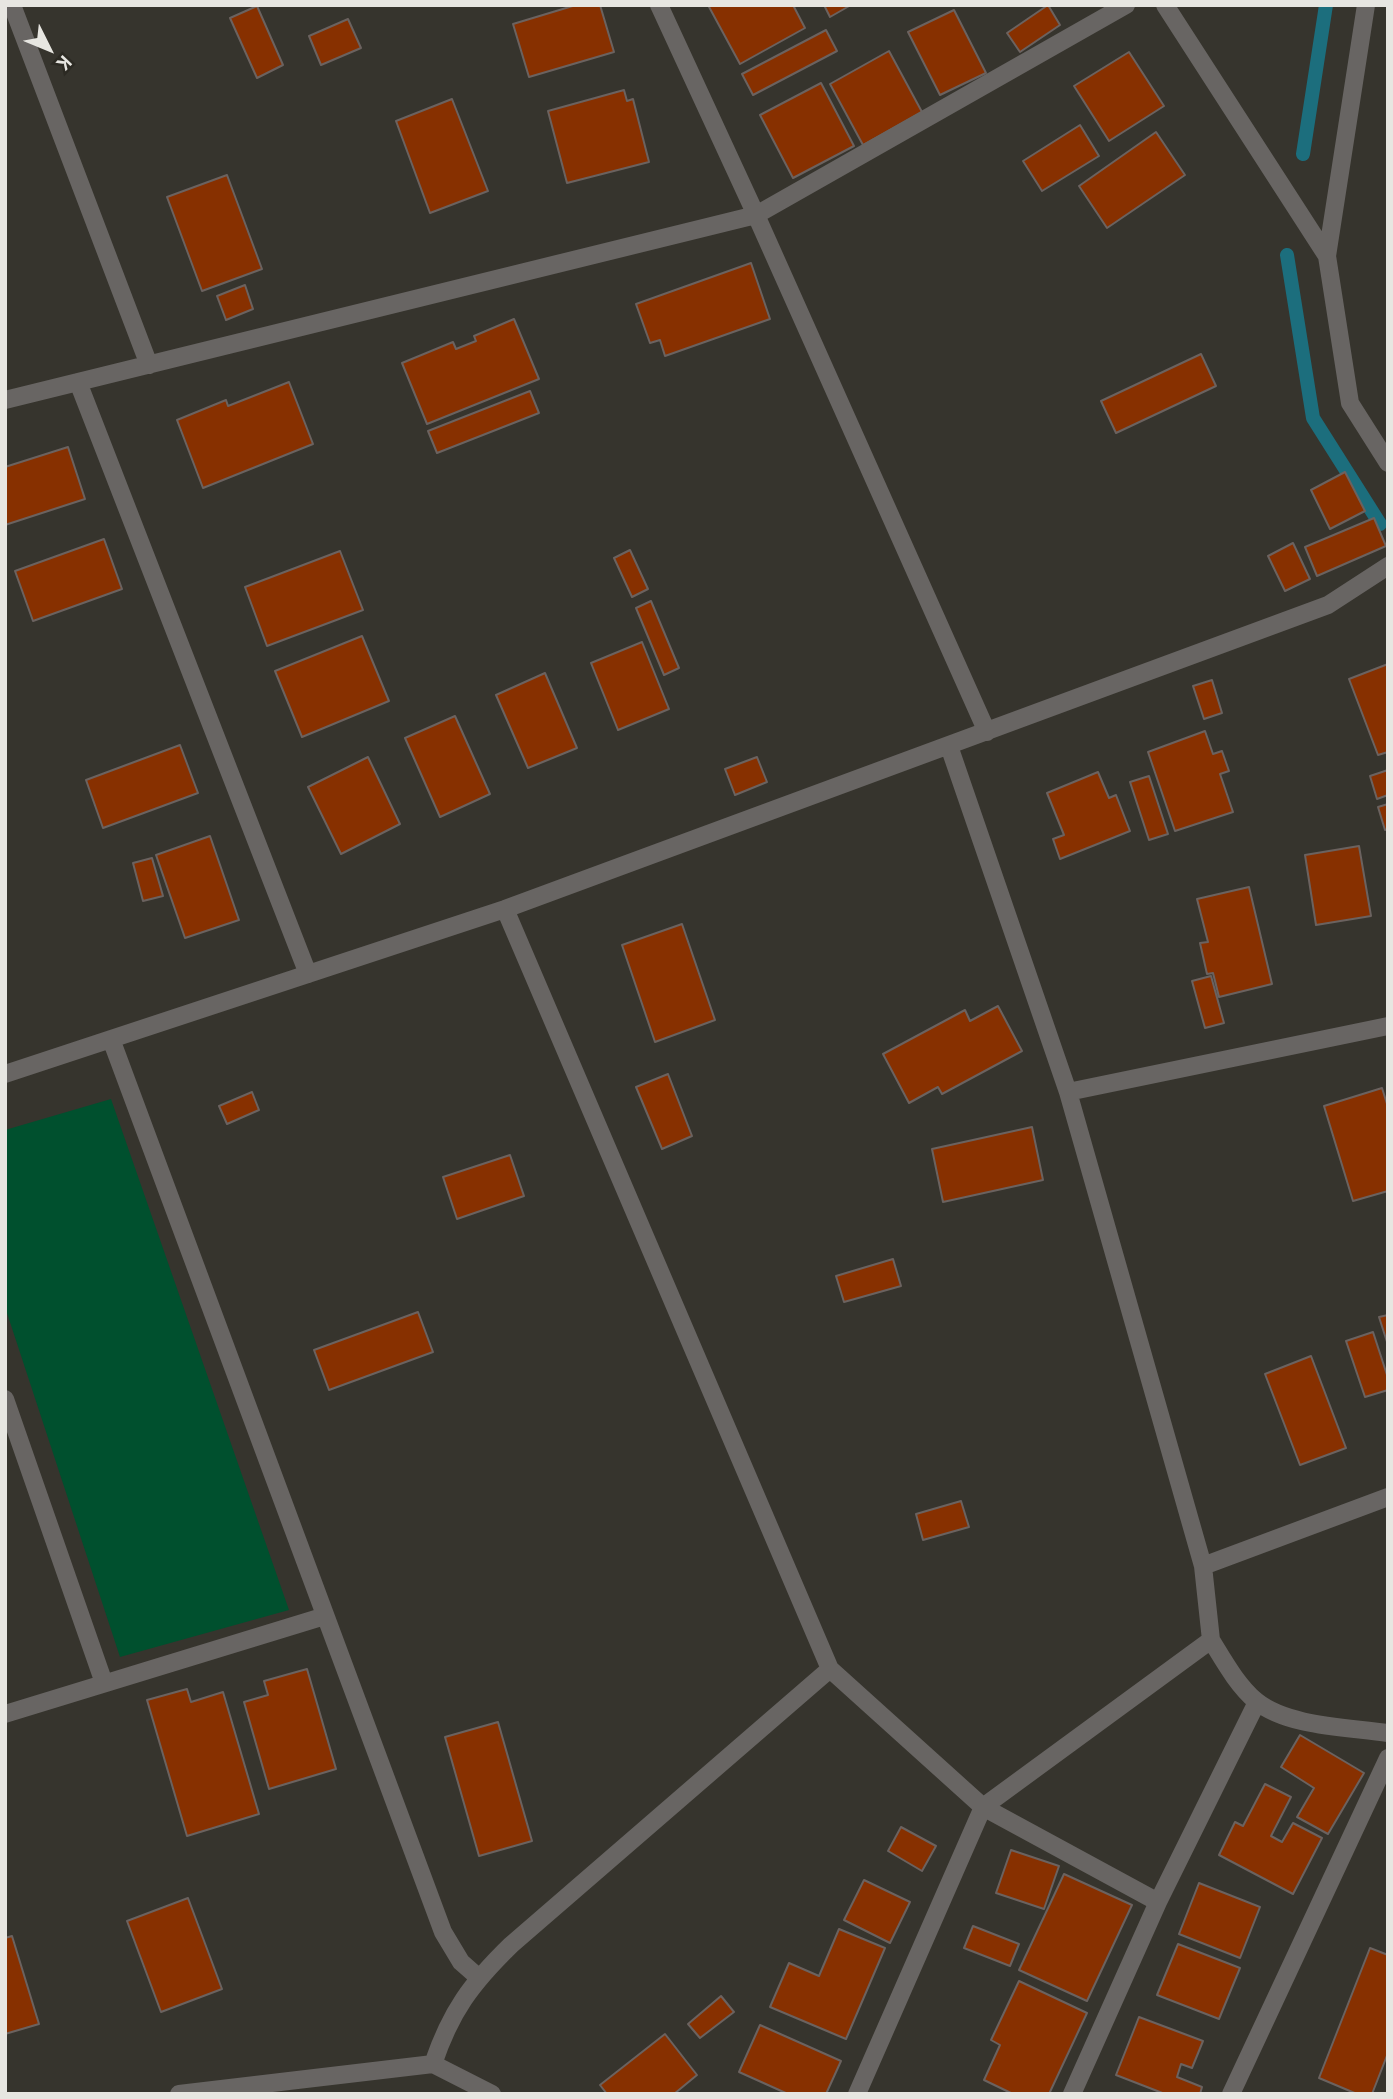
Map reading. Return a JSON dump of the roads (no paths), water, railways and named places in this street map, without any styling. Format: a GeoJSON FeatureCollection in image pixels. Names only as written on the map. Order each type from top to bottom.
{"type":"FeatureCollection","features":[{"type":"Feature","properties":{"kind":"street"},"geometry":{"type":"LineString","coordinates":[[12,5],[149,365]]}},
{"type":"Feature","properties":{"kind":"street"},"geometry":{"type":"LineString","coordinates":[[659,5],[757,215],[987,732]]}},
{"type":"Feature","properties":{"kind":"street"},"geometry":{"type":"LineString","coordinates":[[5,400],[757,215],[1126,5]]}},
{"type":"Feature","properties":{"kind":"street"},"geometry":{"type":"LineString","coordinates":[[1166,5],[1327,256]]}},
{"type":"Feature","properties":{"kind":"street"},"geometry":{"type":"LineString","coordinates":[[1366,5],[1327,256],[1350,403],[1388,463]]}},
{"type":"Feature","properties":{"kind":"street"},"geometry":{"type":"LineString","coordinates":[[78,382],[308,974]]}},
{"type":"Feature","properties":{"kind":"street"},"geometry":{"type":"LineString","coordinates":[[5,1074],[505,909],[949,746],[1328,605],[1388,566]]}},
{"type":"Feature","properties":{"kind":"street"},"geometry":{"type":"LineString","coordinates":[[949,746],[1068,1092],[1203,1566],[1210,1640],[1241,1686],[1257,1702],[1276,1713],[1297,1720],[1388,1733]]}},
{"type":"Feature","properties":{"kind":"street"},"geometry":{"type":"LineString","coordinates":[[505,909],[830,1669],[983,1807],[1158,1902]]}},
{"type":"Feature","properties":{"kind":"street"},"geometry":{"type":"LineString","coordinates":[[1068,1092],[1388,1026]]}},
{"type":"Feature","properties":{"kind":"street"},"geometry":{"type":"LineString","coordinates":[[111,1039],[443,1932],[461,1962],[478,1978]]}},
{"type":"Feature","properties":{"kind":"street"},"geometry":{"type":"LineString","coordinates":[[5,1399],[104,1683]]}},
{"type":"Feature","properties":{"kind":"street"},"geometry":{"type":"LineString","coordinates":[[1203,1566],[1388,1497]]}},
{"type":"Feature","properties":{"kind":"street"},"geometry":{"type":"LineString","coordinates":[[5,1714],[325,1616]]}},
{"type":"Feature","properties":{"kind":"street"},"geometry":{"type":"LineString","coordinates":[[857,2094],[983,1807],[1210,1640]]}},
{"type":"Feature","properties":{"kind":"street"},"geometry":{"type":"LineString","coordinates":[[433,2064],[460,2003],[478,1978],[511,1945],[830,1669]]}},
{"type":"Feature","properties":{"kind":"street"},"geometry":{"type":"LineString","coordinates":[[1072,2094],[1158,1902],[1257,1702]]}},
{"type":"Feature","properties":{"kind":"street"},"geometry":{"type":"LineString","coordinates":[[1231,2094],[1388,1758]]}},
{"type":"Feature","properties":{"kind":"street"},"geometry":{"type":"LineString","coordinates":[[178,2094],[433,2064],[492,2094]]}},
{"type":"Feature","properties":{"kind":"waterway"},"geometry":{"type":"LineString","coordinates":[[1303,154],[1326,5]]}},
{"type":"Feature","properties":{"kind":"waterway"},"geometry":{"type":"LineString","coordinates":[[1287,255],[1313,418],[1380,524]]}}]}
